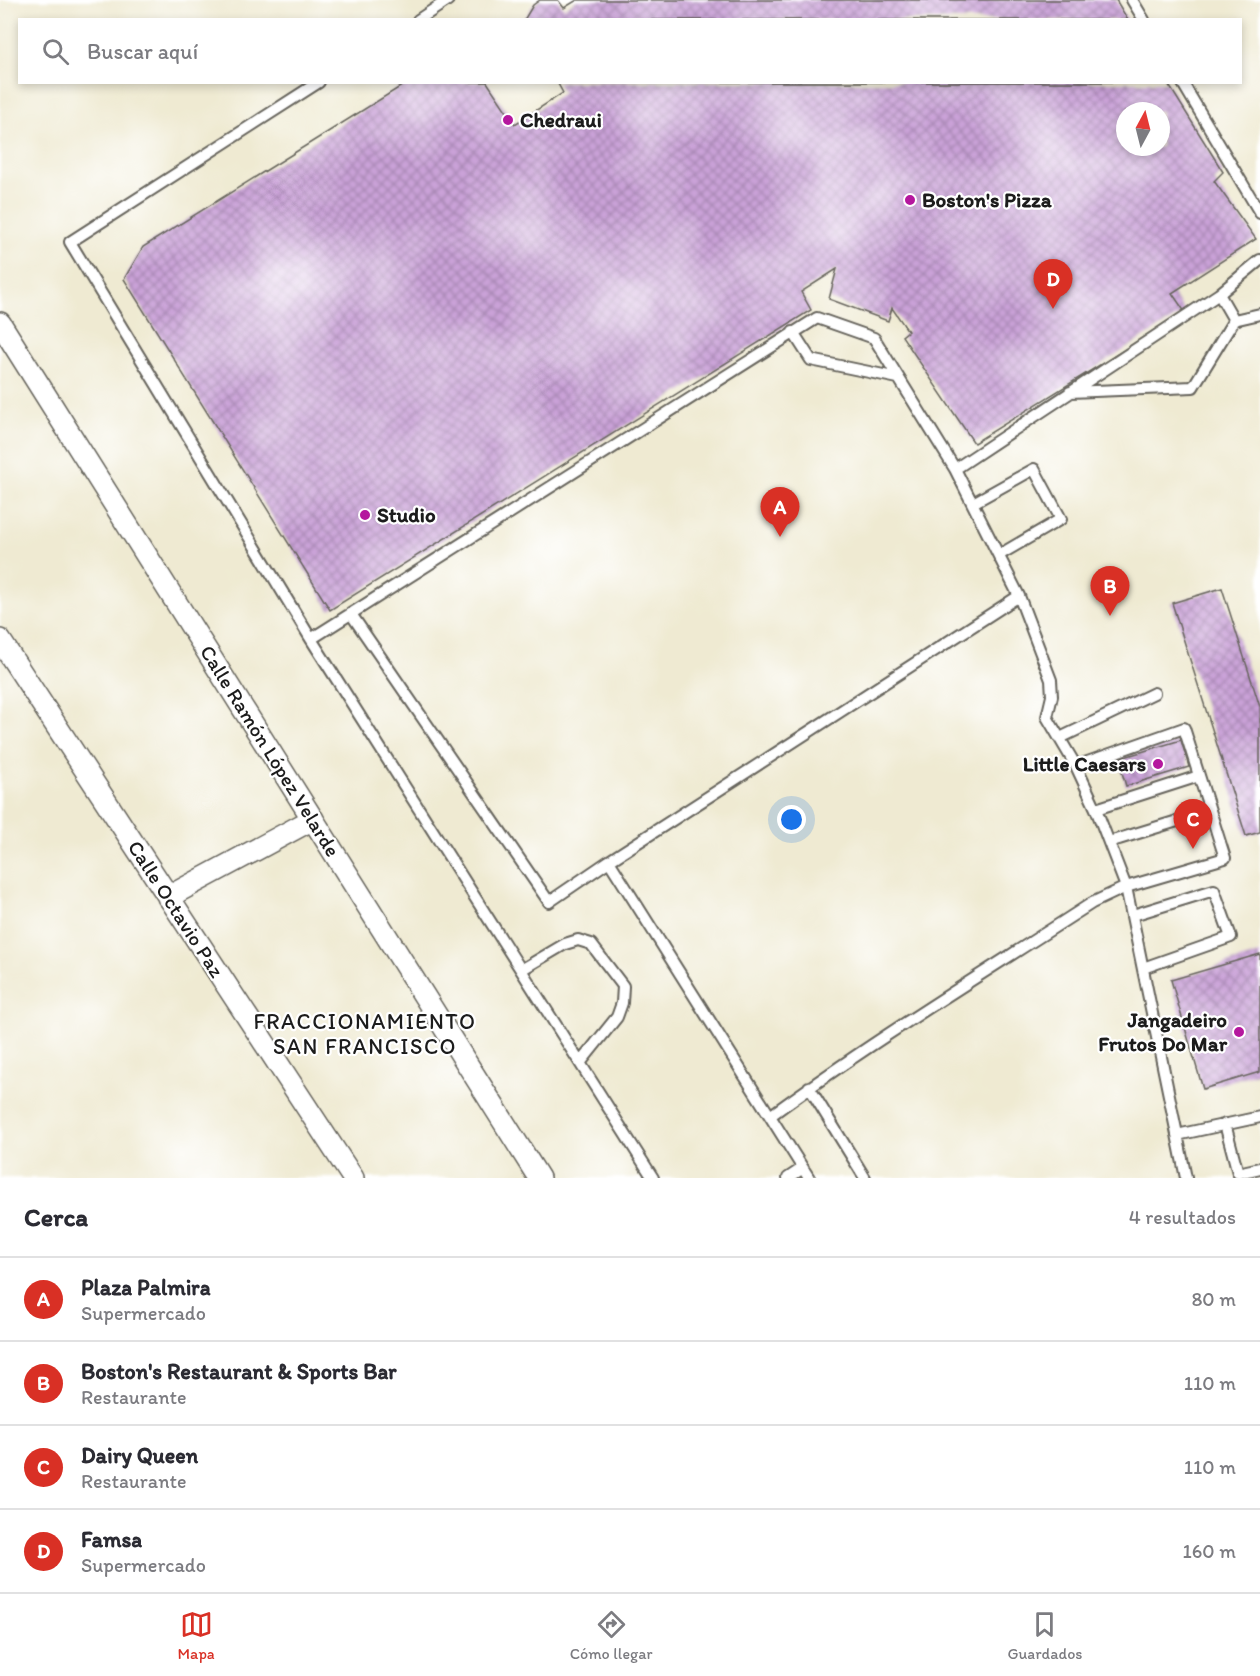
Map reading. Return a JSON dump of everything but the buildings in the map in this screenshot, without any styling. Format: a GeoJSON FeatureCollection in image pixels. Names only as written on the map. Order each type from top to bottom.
{"type":"FeatureCollection","features":[{"type":"Feature","properties":{"kind":"street","name":"Calle Ramón López Velarde"},"geometry":{"type":"LineString","coordinates":[[0,323],[536,1177]]}},
{"type":"Feature","properties":{"kind":"street","name":"Calle Octavio Paz"},"geometry":{"type":"LineString","coordinates":[[0,640],[353,1178]]}},
{"type":"Feature","properties":{"kind":"street"},"geometry":{"type":"LineString","coordinates":[[168,897],[313,819]]}},
{"type":"Feature","properties":{"kind":"lane"},"geometry":{"type":"LineString","coordinates":[[421,18],[448,0]]}},
{"type":"Feature","properties":{"kind":"lane"},"geometry":{"type":"LineString","coordinates":[[1132,0],[1143,18]]}},
{"type":"Feature","properties":{"kind":"lane"},"geometry":{"type":"LineString","coordinates":[[316,84],[70,242],[311,639],[653,1178]]}},
{"type":"Feature","properties":{"kind":"lane"},"geometry":{"type":"LineString","coordinates":[[1183,84],[1260,213]]}},
{"type":"Feature","properties":{"kind":"lane"},"geometry":{"type":"LineString","coordinates":[[955,468],[1219,294],[1260,260]]}},
{"type":"Feature","properties":{"kind":"lane"},"geometry":{"type":"LineString","coordinates":[[1219,294],[1234,320]]}},
{"type":"Feature","properties":{"kind":"lane"},"geometry":{"type":"LineString","coordinates":[[1070,392],[1193,387],[1234,320],[1260,314]]}},
{"type":"Feature","properties":{"kind":"lane"},"geometry":{"type":"LineString","coordinates":[[311,639],[817,318],[874,338],[955,468],[973,502],[1019,596],[1051,680],[1052,696],[1047,717],[1076,766],[1096,809],[1133,915],[1186,1178]]}},
{"type":"Feature","properties":{"kind":"lane"},"geometry":{"type":"LineString","coordinates":[[793,332],[811,360],[898,378]]}},
{"type":"Feature","properties":{"kind":"lane"},"geometry":{"type":"LineString","coordinates":[[973,502],[1034,469],[1061,519],[999,555]]}},
{"type":"Feature","properties":{"kind":"lane"},"geometry":{"type":"LineString","coordinates":[[351,614],[549,902],[1019,596]]}},
{"type":"Feature","properties":{"kind":"lane"},"geometry":{"type":"LineString","coordinates":[[1059,738],[1154,693]]}},
{"type":"Feature","properties":{"kind":"lane"},"geometry":{"type":"LineString","coordinates":[[770,1116],[809,1087],[1092,903],[1125,887],[1225,858],[1184,728],[1076,766]]}},
{"type":"Feature","properties":{"kind":"lane"},"geometry":{"type":"LineString","coordinates":[[1096,809],[1199,776]]}},
{"type":"Feature","properties":{"kind":"lane"},"geometry":{"type":"LineString","coordinates":[[1108,842],[1210,811]]}},
{"type":"Feature","properties":{"kind":"lane"},"geometry":{"type":"LineString","coordinates":[[609,861],[809,1178]]}},
{"type":"Feature","properties":{"kind":"lane"},"geometry":{"type":"LineString","coordinates":[[1133,915],[1214,890],[1231,937],[1143,968]]}},
{"type":"Feature","properties":{"kind":"lane"},"geometry":{"type":"LineString","coordinates":[[521,970],[565,944],[578,940],[591,944],[623,986],[622,1003],[617,1017],[580,1063]]}},
{"type":"Feature","properties":{"kind":"lane"},"geometry":{"type":"LineString","coordinates":[[809,1087],[865,1178]]}},
{"type":"Feature","properties":{"kind":"lane"},"geometry":{"type":"LineString","coordinates":[[1177,1135],[1260,1117]]}},
{"type":"Feature","properties":{"kind":"lane"},"geometry":{"type":"LineString","coordinates":[[1225,1124],[1238,1173],[1260,1168]]}},
{"type":"Feature","properties":{"kind":"lane"},"geometry":{"type":"LineString","coordinates":[[788,1178],[803,1168]]}},
{"type":"Feature","properties":{"kind":"place","name":"Chedraui"},"geometry":{"type":"Point","coordinates":[508,120]}},
{"type":"Feature","properties":{"kind":"place","name":"Boston's Pizza"},"geometry":{"type":"Point","coordinates":[910,200]}},
{"type":"Feature","properties":{"kind":"place","name":"Famsa"},"geometry":{"type":"Point","coordinates":[1053,309]}},
{"type":"Feature","properties":{"kind":"place","name":"Studio"},"geometry":{"type":"Point","coordinates":[365,515]}},
{"type":"Feature","properties":{"kind":"place","name":"Plaza Palmira"},"geometry":{"type":"Point","coordinates":[780,537]}},
{"type":"Feature","properties":{"kind":"place","name":"Boston's Restaurant & Sports Bar"},"geometry":{"type":"Point","coordinates":[1110,616]}},
{"type":"Feature","properties":{"kind":"place","name":"Little Caesars"},"geometry":{"type":"Point","coordinates":[1158,764]}},
{"type":"Feature","properties":{"kind":"place","name":"Dairy Queen"},"geometry":{"type":"Point","coordinates":[1193,849]}},
{"type":"Feature","properties":{"kind":"place","name":"Jangadeiro Frutos Do Mar"},"geometry":{"type":"Point","coordinates":[1239,1032]}},
{"type":"Feature","properties":{"kind":"district","name":"FRACCIONAMIENTO SAN FRANCISCO"},"geometry":{"type":"Point","coordinates":[365,1034]}}]}
